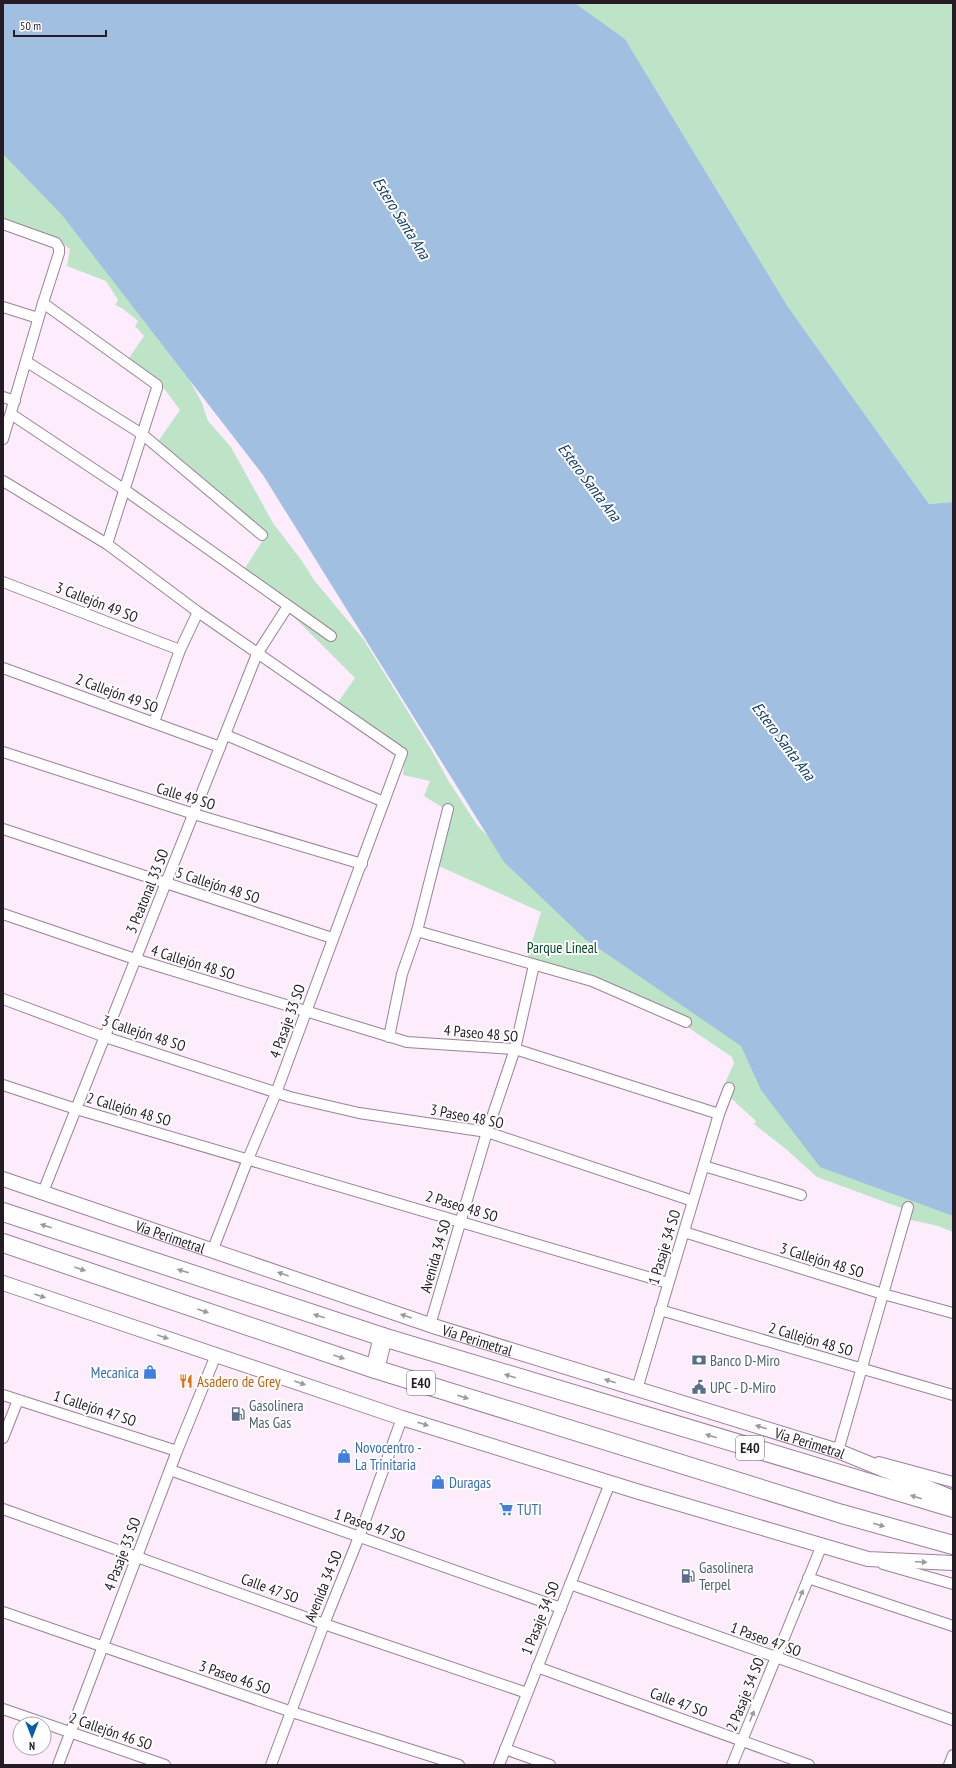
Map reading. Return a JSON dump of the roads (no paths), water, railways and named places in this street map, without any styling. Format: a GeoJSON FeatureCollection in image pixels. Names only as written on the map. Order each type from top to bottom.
{"type":"FeatureCollection","features":[{"type":"Feature","properties":{"kind":"highway","name":"Vía Perimetral"},"geometry":{"type":"LineString","coordinates":[[3,1212],[383,1337],[953,1508]]}},
{"type":"Feature","properties":{"kind":"highway","name":"E40"},"geometry":{"type":"LineString","coordinates":[[3,1243],[375,1369],[842,1514],[953,1546]]}},
{"type":"Feature","properties":{"kind":"highway"},"geometry":{"type":"LineString","coordinates":[[375,1369],[383,1337]]}},
{"type":"Feature","properties":{"kind":"street"},"geometry":{"type":"LineString","coordinates":[[3,224],[56,243],[60,254],[38,318],[27,362],[3,439]]}},
{"type":"Feature","properties":{"kind":"street"},"geometry":{"type":"LineString","coordinates":[[43,303],[157,385],[107,544]]}},
{"type":"Feature","properties":{"kind":"street"},"geometry":{"type":"LineString","coordinates":[[3,307],[38,318]]}},
{"type":"Feature","properties":{"kind":"street"},"geometry":{"type":"LineString","coordinates":[[27,362],[142,434],[262,535]]}},
{"type":"Feature","properties":{"kind":"street"},"geometry":{"type":"LineString","coordinates":[[3,397],[15,401]]}},
{"type":"Feature","properties":{"kind":"street"},"geometry":{"type":"LineString","coordinates":[[11,414],[125,490],[331,636]]}},
{"type":"Feature","properties":{"kind":"street"},"geometry":{"type":"LineString","coordinates":[[3,481],[107,544],[257,654]]}},
{"type":"Feature","properties":{"kind":"street","name":"3 Callejón 49 SO"},"geometry":{"type":"LineString","coordinates":[[3,582],[180,650]]}},
{"type":"Feature","properties":{"kind":"street","name":"3 Peatonal 33 SO"},"geometry":{"type":"LineString","coordinates":[[43,1192],[257,654],[288,606]]}},
{"type":"Feature","properties":{"kind":"street"},"geometry":{"type":"LineString","coordinates":[[154,722],[180,650],[198,612]]}},
{"type":"Feature","properties":{"kind":"street","name":"4 Pasaje 33 SO"},"geometry":{"type":"LineString","coordinates":[[212,1250],[276,1093],[332,938],[362,864],[402,753],[257,654]]}},
{"type":"Feature","properties":{"kind":"street","name":"2 Callejón 49 SO"},"geometry":{"type":"LineString","coordinates":[[3,668],[220,747]]}},
{"type":"Feature","properties":{"kind":"street"},"geometry":{"type":"LineString","coordinates":[[226,735],[384,802]]}},
{"type":"Feature","properties":{"kind":"street","name":"Calle 49 SO"},"geometry":{"type":"LineString","coordinates":[[3,752],[194,814],[362,864]]}},
{"type":"Feature","properties":{"kind":"street"},"geometry":{"type":"LineString","coordinates":[[389,1037],[402,974],[417,931],[448,809]]}},
{"type":"Feature","properties":{"kind":"street","name":"5 Callejón 48 SO"},"geometry":{"type":"LineString","coordinates":[[3,829],[332,938]]}},
{"type":"Feature","properties":{"kind":"street","name":"4 Callejón 48 SO"},"geometry":{"type":"LineString","coordinates":[[3,914],[135,960],[306,1012]]}},
{"type":"Feature","properties":{"kind":"street"},"geometry":{"type":"LineString","coordinates":[[417,931],[592,981],[686,1022]]}},
{"type":"Feature","properties":{"kind":"street","name":"Avenida 34 SO"},"geometry":{"type":"LineString","coordinates":[[430,1324],[487,1132],[515,1049],[534,965]]}},
{"type":"Feature","properties":{"kind":"street","name":"3 Callejón 48 SO"},"geometry":{"type":"LineString","coordinates":[[3,999],[104,1037],[276,1093]]}},
{"type":"Feature","properties":{"kind":"street","name":"4 Paseo 48 SO"},"geometry":{"type":"LineString","coordinates":[[306,1012],[407,1042],[515,1049],[719,1114]]}},
{"type":"Feature","properties":{"kind":"street","name":"2 Callejón 48 SO"},"geometry":{"type":"LineString","coordinates":[[3,1085],[76,1109],[248,1159]]}},
{"type":"Feature","properties":{"kind":"street","name":"1 Pasaje 34 SO"},"geometry":{"type":"LineString","coordinates":[[637,1389],[719,1114],[729,1088]]}},
{"type":"Feature","properties":{"kind":"street","name":"3 Paseo 48 SO"},"geometry":{"type":"LineString","coordinates":[[276,1093],[359,1113],[487,1132],[693,1201]]}},
{"type":"Feature","properties":{"kind":"street","name":"2 Paseo 48 SO"},"geometry":{"type":"LineString","coordinates":[[248,1159],[668,1283]]}},
{"type":"Feature","properties":{"kind":"street"},"geometry":{"type":"LineString","coordinates":[[704,1166],[800,1195]]}},
{"type":"Feature","properties":{"kind":"street","name":"Vía Perimetral"},"geometry":{"type":"LineString","coordinates":[[3,1179],[430,1324],[838,1451],[953,1498]]}},
{"type":"Feature","properties":{"kind":"street"},"geometry":{"type":"LineString","coordinates":[[908,1207],[838,1451],[953,1482]]}},
{"type":"Feature","properties":{"kind":"street","name":"3 Callejón 48 SO"},"geometry":{"type":"LineString","coordinates":[[684,1232],[884,1294],[953,1313]]}},
{"type":"Feature","properties":{"kind":"street"},"geometry":{"type":"LineString","coordinates":[[3,1283],[402,1418],[610,1483],[953,1584]]}},
{"type":"Feature","properties":{"kind":"street","name":"2 Callejón 48 SO"},"geometry":{"type":"LineString","coordinates":[[660,1310],[862,1370],[953,1395]]}},
{"type":"Feature","properties":{"kind":"street","name":"4 Pasaje 33 SO"},"geometry":{"type":"LineString","coordinates":[[58,1765],[177,1451],[216,1355]]}},
{"type":"Feature","properties":{"kind":"street","name":"1 Callejón 47 SO"},"geometry":{"type":"LineString","coordinates":[[3,1395],[177,1451]]}},
{"type":"Feature","properties":{"kind":"street"},"geometry":{"type":"LineString","coordinates":[[3,1438],[18,1400]]}},
{"type":"Feature","properties":{"kind":"street","name":"Avenida 34 SO"},"geometry":{"type":"LineString","coordinates":[[272,1765],[324,1624],[359,1537],[402,1418]]}},
{"type":"Feature","properties":{"kind":"street","name":"1 Paseo 47 SO"},"geometry":{"type":"LineString","coordinates":[[170,1470],[561,1608]]}},
{"type":"Feature","properties":{"kind":"street","name":"1 Pasaje 34 SO"},"geometry":{"type":"LineString","coordinates":[[499,1765],[610,1483]]}},
{"type":"Feature","properties":{"kind":"street","name":"Calle 47 SO"},"geometry":{"type":"LineString","coordinates":[[3,1509],[324,1624],[527,1693]]}},
{"type":"Feature","properties":{"kind":"street","name":"2 Pasaje 34 SO"},"geometry":{"type":"LineString","coordinates":[[732,1765],[822,1545]]}},
{"type":"Feature","properties":{"kind":"street"},"geometry":{"type":"LineString","coordinates":[[868,1559],[953,1563]]}},
{"type":"Feature","properties":{"kind":"street"},"geometry":{"type":"LineString","coordinates":[[808,1578],[953,1626]]}},
{"type":"Feature","properties":{"kind":"street","name":"1 Paseo 47 SO"},"geometry":{"type":"LineString","coordinates":[[570,1584],[776,1659],[953,1720]]}},
{"type":"Feature","properties":{"kind":"street","name":"3 Paseo 46 SO"},"geometry":{"type":"LineString","coordinates":[[3,1612],[292,1712],[459,1765]]}},
{"type":"Feature","properties":{"kind":"street","name":"Calle 47 SO"},"geometry":{"type":"LineString","coordinates":[[537,1667],[809,1765]]}},
{"type":"Feature","properties":{"kind":"street","name":"2 Callejón 46 SO"},"geometry":{"type":"LineString","coordinates":[[3,1709],[165,1765]]}},
{"type":"Feature","properties":{"kind":"street"},"geometry":{"type":"LineString","coordinates":[[505,1749],[550,1765]]}},
{"type":"Feature","properties":{"kind":"street"},"geometry":{"type":"LineString","coordinates":[[949,1765],[953,1755]]}},
{"type":"Feature","properties":{"kind":"water","name":"Estero Santa Ana"},"geometry":{"type":"Polygon","coordinates":[[[3,3],[575,3],[625,39],[788,307],[929,504],[953,502],[953,1216],[820,1167],[761,1090],[741,1046],[585,939],[504,862],[263,475],[62,215],[3,154],[3,3]]]}},
{"type":"Feature","properties":{"kind":"place","name":"Banco D-Miro"},"geometry":{"type":"Point","coordinates":[699,1360]}},
{"type":"Feature","properties":{"kind":"place","name":"Mecanica"},"geometry":{"type":"Point","coordinates":[150,1372]}},
{"type":"Feature","properties":{"kind":"place","name":"Asadero de Grey"},"geometry":{"type":"Point","coordinates":[186,1381]}},
{"type":"Feature","properties":{"kind":"place","name":"UPC - D-Miro"},"geometry":{"type":"Point","coordinates":[699,1387]}},
{"type":"Feature","properties":{"kind":"place","name":"Gasolinera Mas Gas"},"geometry":{"type":"Point","coordinates":[238,1414]}},
{"type":"Feature","properties":{"kind":"place","name":"Novocentro - La Trinitaria"},"geometry":{"type":"Point","coordinates":[344,1456]}},
{"type":"Feature","properties":{"kind":"place","name":"Duragas"},"geometry":{"type":"Point","coordinates":[438,1482]}},
{"type":"Feature","properties":{"kind":"place","name":"TUTI"},"geometry":{"type":"Point","coordinates":[506,1509]}},
{"type":"Feature","properties":{"kind":"place","name":"Gasolinera Terpel"},"geometry":{"type":"Point","coordinates":[688,1576]}},
{"type":"Feature","properties":{"kind":"park label","name":"Parque Lineal"},"geometry":{"type":"Point","coordinates":[562,947]}}]}
